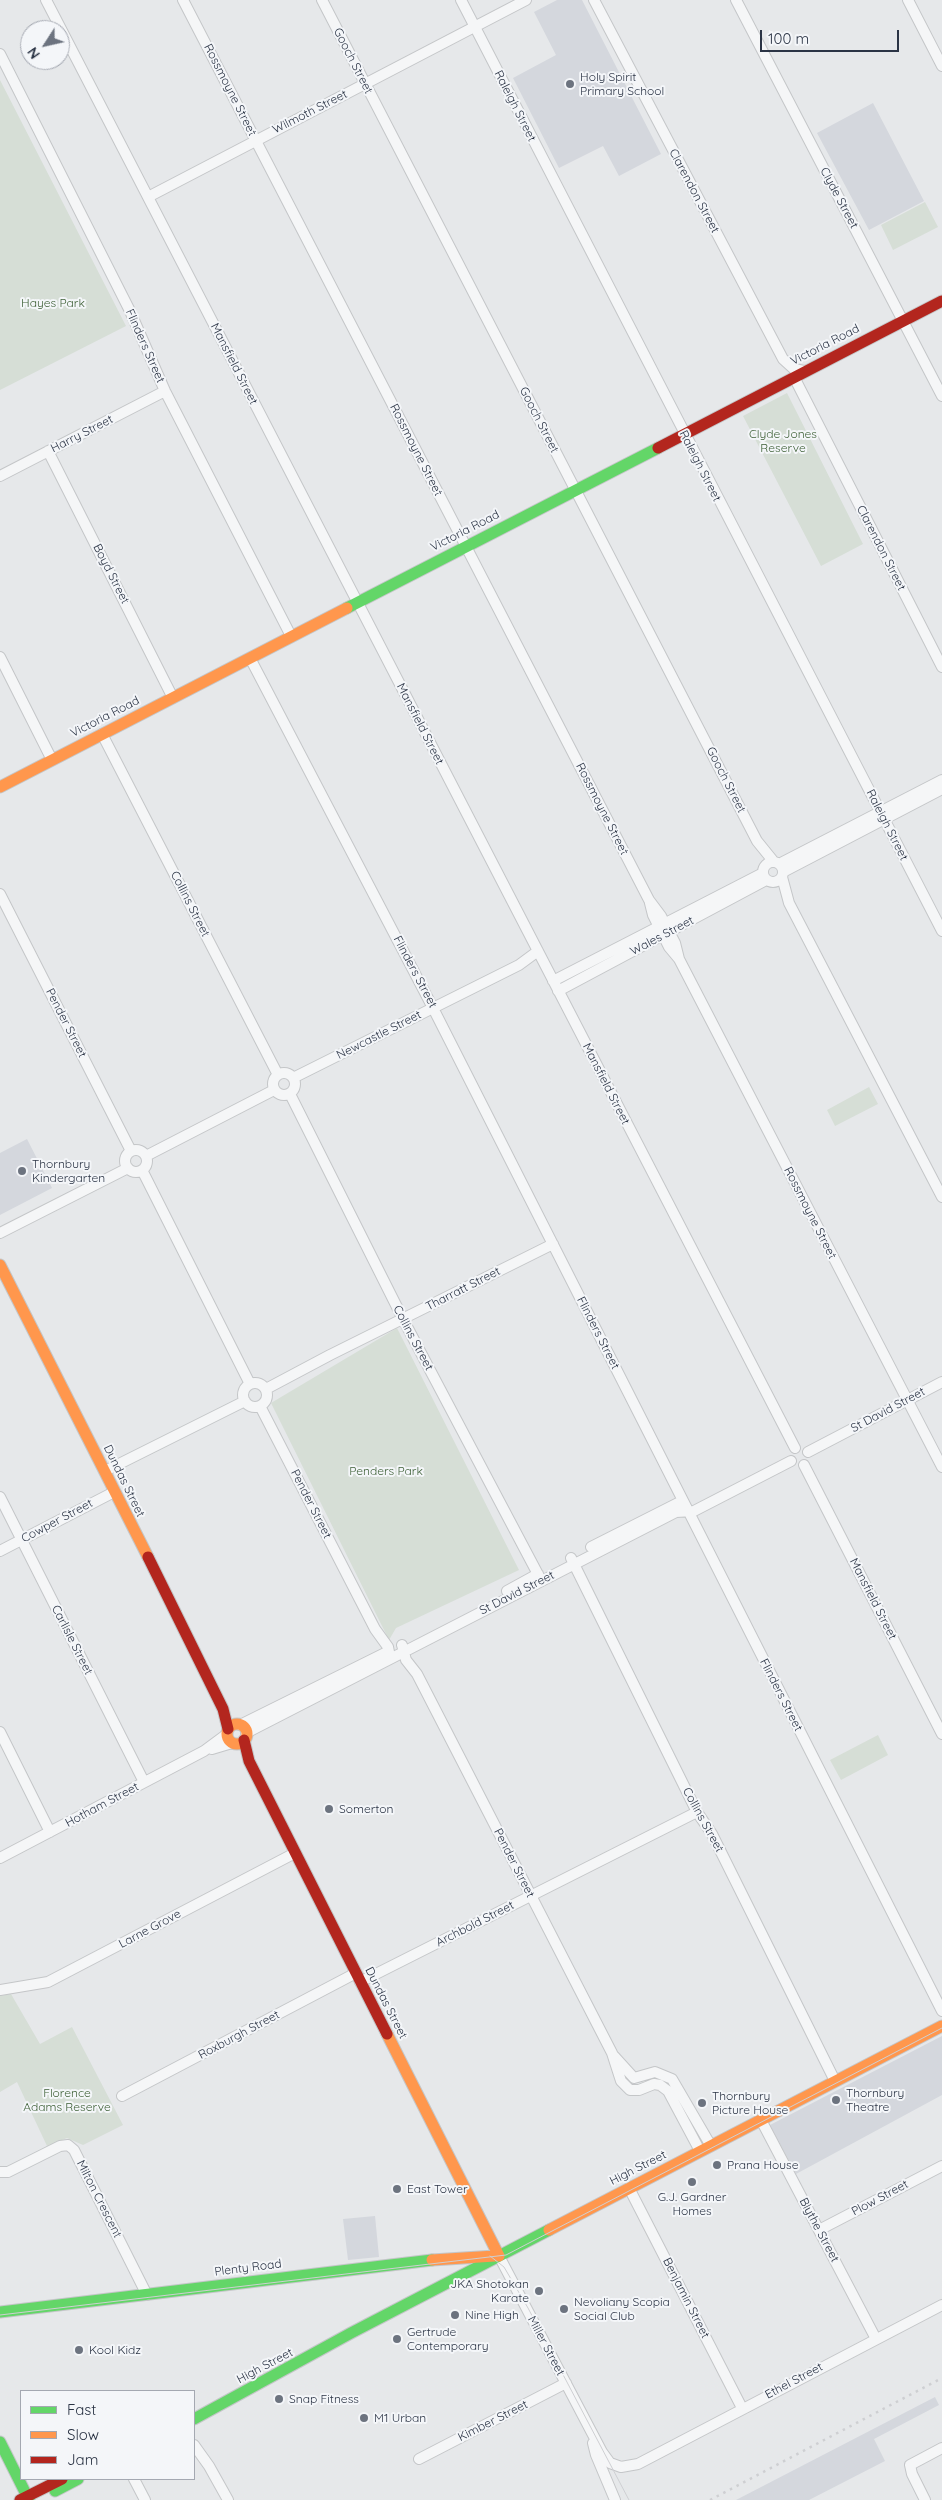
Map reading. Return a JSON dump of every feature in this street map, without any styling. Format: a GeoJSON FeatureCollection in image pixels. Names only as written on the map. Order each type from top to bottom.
{"type":"FeatureCollection","features":[{"type":"Feature","properties":{"kind":"street","name":"Mansfield Street"},"geometry":{"type":"LineString","coordinates":[[46,0],[795,1448]]}},
{"type":"Feature","properties":{"kind":"street","name":"Rossmoyne Street"},"geometry":{"type":"LineString","coordinates":[[183,0],[942,1467]]}},
{"type":"Feature","properties":{"kind":"street","name":"Gooch Street"},"geometry":{"type":"LineString","coordinates":[[322,0],[757,841],[780,869],[789,902],[942,1197]]}},
{"type":"Feature","properties":{"kind":"street","name":"Raleigh Street"},"geometry":{"type":"LineString","coordinates":[[460,0],[683,434],[942,931]]}},
{"type":"Feature","properties":{"kind":"street","name":"Wilmoth Street"},"geometry":{"type":"LineString","coordinates":[[148,197],[526,0]]}},
{"type":"Feature","properties":{"kind":"street","name":"Clarendon Street"},"geometry":{"type":"LineString","coordinates":[[594,0],[783,359],[799,374],[942,667]]}},
{"type":"Feature","properties":{"kind":"street","name":"Clyde Street"},"geometry":{"type":"LineString","coordinates":[[736,0],[942,396]]}},
{"type":"Feature","properties":{"kind":"street"},"geometry":{"type":"LineString","coordinates":[[908,0],[942,66]]}},
{"type":"Feature","properties":{"kind":"street","name":"Flinders Street"},"geometry":{"type":"LineString","coordinates":[[0,54],[126,302],[165,391],[291,636]]}},
{"type":"Feature","properties":{"kind":"street","name":"Victoria Road"},"geometry":{"type":"LineString","coordinates":[[0,787],[942,301]]}},
{"type":"Feature","properties":{"kind":"street","name":"Harry Street"},"geometry":{"type":"LineString","coordinates":[[0,476],[165,391]]}},
{"type":"Feature","properties":{"kind":"street","name":"Boyd Street"},"geometry":{"type":"LineString","coordinates":[[48,451],[173,698]]}},
{"type":"Feature","properties":{"kind":"street"},"geometry":{"type":"LineString","coordinates":[[0,657],[52,760]]}},
{"type":"Feature","properties":{"kind":"street","name":"Flinders Street"},"geometry":{"type":"LineString","coordinates":[[250,658],[434,1008],[682,1501],[942,2011]]}},
{"type":"Feature","properties":{"kind":"street","name":"Collins Street"},"geometry":{"type":"LineString","coordinates":[[102,734],[278,1075]]}},
{"type":"Feature","properties":{"kind":"street"},"geometry":{"type":"LineString","coordinates":[[780,869],[882,816],[942,780]]}},
{"type":"Feature","properties":{"kind":"street"},"geometry":{"type":"LineString","coordinates":[[882,816],[942,790]]}},
{"type":"Feature","properties":{"kind":"street","name":"Gooch Street"},"geometry":{"type":"LineString","coordinates":[[757,841],[766,876],[789,902]]}},
{"type":"Feature","properties":{"kind":"street"},"geometry":{"type":"LineString","coordinates":[[768,863],[780,869],[778,882],[766,876],[768,863]]}},
{"type":"Feature","properties":{"kind":"street","name":"Wales Street"},"geometry":{"type":"LineString","coordinates":[[553,981],[664,929],[766,876]]}},
{"type":"Feature","properties":{"kind":"street","name":"Pender Street"},"geometry":{"type":"LineString","coordinates":[[0,894],[131,1151]]}},
{"type":"Feature","properties":{"kind":"street","name":"Wales Street"},"geometry":{"type":"LineString","coordinates":[[558,991],[664,929]]}},
{"type":"Feature","properties":{"kind":"street","name":"Newcastle Street"},"geometry":{"type":"LineString","coordinates":[[293,1078],[540,955]]}},
{"type":"Feature","properties":{"kind":"street"},"geometry":{"type":"LineString","coordinates":[[288,1074],[293,1078],[294,1089],[290,1094],[279,1095],[274,1090],[273,1083],[278,1075],[288,1074]]}},
{"type":"Feature","properties":{"kind":"street"},"geometry":{"type":"LineString","coordinates":[[146,1156],[274,1090]]}},
{"type":"Feature","properties":{"kind":"street","name":"Collins Street"},"geometry":{"type":"LineString","coordinates":[[290,1094],[403,1319],[540,1577]]}},
{"type":"Feature","properties":{"kind":"street"},"geometry":{"type":"LineString","coordinates":[[138,1150],[146,1156],[146,1166],[142,1170],[133,1172],[128,1168],[125,1159],[131,1151],[138,1150]]}},
{"type":"Feature","properties":{"kind":"street"},"geometry":{"type":"LineString","coordinates":[[0,1232],[128,1168]]}},
{"type":"Feature","properties":{"kind":"street"},"geometry":{"type":"LineString","coordinates":[[142,1170],[250,1384]]}},
{"type":"Feature","properties":{"kind":"street","name":"Tharratt Street"},"geometry":{"type":"LineString","coordinates":[[266,1389],[553,1244]]}},
{"type":"Feature","properties":{"kind":"street","name":"Dundas Street"},"geometry":{"type":"LineString","coordinates":[[0,1266],[499,2256]]}},
{"type":"Feature","properties":{"kind":"street","name":"St David Street"},"geometry":{"type":"LineString","coordinates":[[808,1452],[942,1382]]}},
{"type":"Feature","properties":{"kind":"street"},"geometry":{"type":"LineString","coordinates":[[250,1384],[258,1384],[266,1389],[267,1397],[260,1406],[252,1406],[245,1401],[244,1393],[250,1384]]}},
{"type":"Feature","properties":{"kind":"street"},"geometry":{"type":"LineString","coordinates":[[105,1471],[245,1401]]}},
{"type":"Feature","properties":{"kind":"street","name":"Pender Street"},"geometry":{"type":"LineString","coordinates":[[260,1406],[388,1654]]}},
{"type":"Feature","properties":{"kind":"street"},"geometry":{"type":"LineString","coordinates":[[801,1447],[808,1452],[808,1461],[804,1465],[795,1465],[791,1461],[790,1455],[795,1448],[801,1447]]}},
{"type":"Feature","properties":{"kind":"street","name":"St David Street"},"geometry":{"type":"LineString","coordinates":[[236,1734],[388,1654],[404,1648],[572,1561],[677,1512],[694,1511],[791,1461]]}},
{"type":"Feature","properties":{"kind":"street","name":"Mansfield Street"},"geometry":{"type":"LineString","coordinates":[[804,1465],[942,1734]]}},
{"type":"Feature","properties":{"kind":"street","name":"Cowper Street"},"geometry":{"type":"LineString","coordinates":[[0,1551],[114,1492]]}},
{"type":"Feature","properties":{"kind":"street","name":"Carlisle Street"},"geometry":{"type":"LineString","coordinates":[[0,1497],[144,1782]]}},
{"type":"Feature","properties":{"kind":"street","name":"St David Street"},"geometry":{"type":"LineString","coordinates":[[572,1561],[682,1501]]}},
{"type":"Feature","properties":{"kind":"street","name":"Collins Street"},"geometry":{"type":"LineString","coordinates":[[572,1561],[696,1812],[712,1834],[835,2081]]}},
{"type":"Feature","properties":{"kind":"street","name":"Pender Street"},"geometry":{"type":"LineString","coordinates":[[404,1648],[612,2053],[628,2075],[634,2078],[655,2072],[672,2079],[711,2146]]}},
{"type":"Feature","properties":{"kind":"street"},"geometry":{"type":"LineString","coordinates":[[0,1732],[50,1832]]}},
{"type":"Feature","properties":{"kind":"street","name":"Hotham Street"},"geometry":{"type":"LineString","coordinates":[[0,1858],[236,1734]]}},
{"type":"Feature","properties":{"kind":"street","name":"Archbold Street"},"geometry":{"type":"LineString","coordinates":[[358,1978],[531,1895],[696,1812]]}},
{"type":"Feature","properties":{"kind":"street","name":"Larne Grove"},"geometry":{"type":"LineString","coordinates":[[0,1990],[48,1982],[295,1853]]}},
{"type":"Feature","properties":{"kind":"street","name":"Roxburgh Street"},"geometry":{"type":"LineString","coordinates":[[122,2096],[358,1978]]}},
{"type":"Feature","properties":{"kind":"street","name":"High Street"},"geometry":{"type":"LineString","coordinates":[[195,2418],[228,2397],[277,2370],[348,2335],[942,2026]]}},
{"type":"Feature","properties":{"kind":"street","name":"Pender Street"},"geometry":{"type":"LineString","coordinates":[[612,2053],[618,2074],[625,2086],[634,2091],[654,2084],[660,2085],[668,2092],[700,2151]]}},
{"type":"Feature","properties":{"kind":"street","name":"Blythe Street"},"geometry":{"type":"LineString","coordinates":[[761,2120],[876,2340]]}},
{"type":"Feature","properties":{"kind":"street","name":"Milton Crescent"},"geometry":{"type":"LineString","coordinates":[[0,2172],[8,2172],[60,2146],[68,2145],[74,2150],[146,2294]]}},
{"type":"Feature","properties":{"kind":"street","name":"Plow Street"},"geometry":{"type":"LineString","coordinates":[[819,2230],[942,2166]]}},
{"type":"Feature","properties":{"kind":"street","name":"Benjamin Street"},"geometry":{"type":"LineString","coordinates":[[629,2188],[742,2408]]}},
{"type":"Feature","properties":{"kind":"street","name":"Plenty Road"},"geometry":{"type":"LineString","coordinates":[[0,2312],[454,2257],[499,2256]]}},
{"type":"Feature","properties":{"kind":"street","name":"Miller Street"},"geometry":{"type":"LineString","coordinates":[[499,2256],[595,2439],[606,2459],[611,2460]]}},
{"type":"Feature","properties":{"kind":"street","name":"Ethel Street"},"geometry":{"type":"LineString","coordinates":[[611,2460],[631,2467],[942,2305]]}},
{"type":"Feature","properties":{"kind":"street","name":"Kimber Street"},"geometry":{"type":"LineString","coordinates":[[419,2459],[566,2383]]}},
{"type":"Feature","properties":{"kind":"street","name":"High Street"},"geometry":{"type":"LineString","coordinates":[[195,2412],[228,2397]]}},
{"type":"Feature","properties":{"kind":"street","name":"Miller Street"},"geometry":{"type":"LineString","coordinates":[[595,2439],[596,2455],[615,2500]]}},
{"type":"Feature","properties":{"kind":"street"},"geometry":{"type":"LineString","coordinates":[[0,2442],[28,2499]]}},
{"type":"Feature","properties":{"kind":"street"},"geometry":{"type":"LineString","coordinates":[[195,2446],[210,2466],[228,2500]]}},
{"type":"Feature","properties":{"kind":"street"},"geometry":{"type":"LineString","coordinates":[[925,2500],[912,2474],[910,2465],[942,2448]]}},
{"type":"Feature","properties":{"kind":"street"},"geometry":{"type":"LineString","coordinates":[[28,2499],[60,2480]]}},
{"type":"Feature","properties":{"kind":"street"},"geometry":{"type":"LineString","coordinates":[[28,2499],[76,2480]]}},
{"type":"Feature","properties":{"kind":"street"},"geometry":{"type":"LineString","coordinates":[[135,2480],[145,2500]]}},
{"type":"Feature","properties":{"kind":"shaded area","name":"Holy Spirit Primary School"},"geometry":{"type":"Polygon","coordinates":[[[557,0],[582,0],[661,154],[619,176],[603,146],[559,168],[513,78],[556,55],[534,12],[557,0]]]}},
{"type":"Feature","properties":{"kind":"shaded area"},"geometry":{"type":"Polygon","coordinates":[[[873,103],[924,201],[869,230],[817,133],[873,103]]]}},
{"type":"Feature","properties":{"kind":"shaded area","name":"Thornbury Kindergarten"},"geometry":{"type":"Polygon","coordinates":[[[27,1139],[52,1188],[0,1215],[0,1153],[27,1139]]]}},
{"type":"Feature","properties":{"kind":"shaded area"},"geometry":{"type":"Polygon","coordinates":[[[942,2036],[942,2095],[796,2174],[770,2125],[942,2036]]]}},
{"type":"Feature","properties":{"kind":"shaded area"},"geometry":{"type":"Polygon","coordinates":[[[375,2216],[379,2257],[348,2260],[343,2219],[375,2216]]]}},
{"type":"Feature","properties":{"kind":"shaded area"},"geometry":{"type":"Polygon","coordinates":[[[935,2397],[939,2405],[874,2439],[885,2461],[809,2500],[736,2500],[935,2397]]]}},
{"type":"Feature","properties":{"kind":"green space","name":"Hayes Park"},"geometry":{"type":"Polygon","coordinates":[[[0,80],[126,326],[0,390],[0,80]]]}},
{"type":"Feature","properties":{"kind":"green space"},"geometry":{"type":"Polygon","coordinates":[[[925,202],[938,227],[893,250],[881,225],[925,202]]]}},
{"type":"Feature","properties":{"kind":"green space","name":"Clyde Jones Reserve"},"geometry":{"type":"Polygon","coordinates":[[[787,393],[863,544],[821,566],[743,416],[787,393]]]}},
{"type":"Feature","properties":{"kind":"green space"},"geometry":{"type":"Polygon","coordinates":[[[869,1087],[878,1104],[835,1126],[827,1110],[869,1087]]]}},
{"type":"Feature","properties":{"kind":"green space","name":"Penders Park"},"geometry":{"type":"Polygon","coordinates":[[[397,1328],[519,1570],[396,1628],[389,1640],[271,1403],[397,1328]]]}},
{"type":"Feature","properties":{"kind":"green space"},"geometry":{"type":"Polygon","coordinates":[[[878,1735],[888,1755],[841,1780],[830,1760],[878,1735]]]}},
{"type":"Feature","properties":{"kind":"green space","name":"Florence Adams Reserve"},"geometry":{"type":"Polygon","coordinates":[[[11,1994],[40,2044],[72,2027],[123,2125],[83,2145],[67,2138],[47,2146],[17,2082],[0,2092],[0,1996],[11,1994]]]}},
{"type":"Feature","properties":{"kind":"tram line"},"geometry":{"type":"LineString","coordinates":[[0,2315],[506,2255],[942,2028]]}},
{"type":"Feature","properties":{"kind":"tram line"},"geometry":{"type":"LineString","coordinates":[[490,2256],[504,2267],[528,2308],[629,2500]]}},
{"type":"Feature","properties":{"kind":"railway"},"geometry":{"type":"LineString","coordinates":[[710,2500],[942,2378]]}},
{"type":"Feature","properties":{"kind":"traffic: fast"},"geometry":{"type":"LineString","coordinates":[[347,608],[658,448]]}},
{"type":"Feature","properties":{"kind":"traffic: fast"},"geometry":{"type":"LineString","coordinates":[[195,2418],[351,2333],[549,2230]]}},
{"type":"Feature","properties":{"kind":"traffic: fast"},"geometry":{"type":"LineString","coordinates":[[0,2312],[432,2260]]}},
{"type":"Feature","properties":{"kind":"traffic: fast"},"geometry":{"type":"LineString","coordinates":[[0,2442],[29,2500]]}},
{"type":"Feature","properties":{"kind":"traffic: fast"},"geometry":{"type":"LineString","coordinates":[[55,2491],[76,2480]]}},
{"type":"Feature","properties":{"kind":"traffic: slow"},"geometry":{"type":"LineString","coordinates":[[0,787],[347,608]]}},
{"type":"Feature","properties":{"kind":"traffic: slow"},"geometry":{"type":"LineString","coordinates":[[0,1265],[148,1557]]}},
{"type":"Feature","properties":{"kind":"traffic: slow"},"geometry":{"type":"LineString","coordinates":[[237,1724],[244,1727],[247,1734],[244,1741],[237,1744],[230,1741],[227,1734],[230,1727],[237,1724]]}},
{"type":"Feature","properties":{"kind":"traffic: slow"},"geometry":{"type":"LineString","coordinates":[[549,2230],[942,2026]]}},
{"type":"Feature","properties":{"kind":"traffic: slow"},"geometry":{"type":"LineString","coordinates":[[387,2034],[499,2256]]}},
{"type":"Feature","properties":{"kind":"traffic: slow"},"geometry":{"type":"LineString","coordinates":[[432,2260],[495,2256]]}},
{"type":"Feature","properties":{"kind":"traffic: jam"},"geometry":{"type":"LineString","coordinates":[[658,448],[942,301]]}},
{"type":"Feature","properties":{"kind":"traffic: jam"},"geometry":{"type":"LineString","coordinates":[[148,1557],[223,1709],[228,1729]]}},
{"type":"Feature","properties":{"kind":"traffic: jam"},"geometry":{"type":"LineString","coordinates":[[244,1740],[249,1761],[387,2034]]}},
{"type":"Feature","properties":{"kind":"traffic: jam"},"geometry":{"type":"LineString","coordinates":[[20,2500],[60,2480]]}},
{"type":"Feature","properties":{"kind":"place","name":"Holy Spirit Primary School"},"geometry":{"type":"Point","coordinates":[570,84]}},
{"type":"Feature","properties":{"kind":"place","name":"Thornbury Kindergarten"},"geometry":{"type":"Point","coordinates":[22,1171]}},
{"type":"Feature","properties":{"kind":"place","name":"Somerton"},"geometry":{"type":"Point","coordinates":[329,1809]}},
{"type":"Feature","properties":{"kind":"place","name":"Thornbury Theatre"},"geometry":{"type":"Point","coordinates":[836,2100]}},
{"type":"Feature","properties":{"kind":"place","name":"Thornbury Picture House"},"geometry":{"type":"Point","coordinates":[702,2103]}},
{"type":"Feature","properties":{"kind":"place","name":"Prana House"},"geometry":{"type":"Point","coordinates":[717,2165]}},
{"type":"Feature","properties":{"kind":"place","name":"G.J. Gardner Homes"},"geometry":{"type":"Point","coordinates":[692,2182]}},
{"type":"Feature","properties":{"kind":"place","name":"East Tower"},"geometry":{"type":"Point","coordinates":[397,2189]}},
{"type":"Feature","properties":{"kind":"place","name":"JKA Shotokan Karate"},"geometry":{"type":"Point","coordinates":[539,2291]}},
{"type":"Feature","properties":{"kind":"place","name":"Nevoliany Scopia Social Club"},"geometry":{"type":"Point","coordinates":[564,2309]}},
{"type":"Feature","properties":{"kind":"place","name":"Nine High"},"geometry":{"type":"Point","coordinates":[455,2315]}},
{"type":"Feature","properties":{"kind":"place","name":"Gertrude Contemporary"},"geometry":{"type":"Point","coordinates":[397,2339]}},
{"type":"Feature","properties":{"kind":"place","name":"Kool Kidz"},"geometry":{"type":"Point","coordinates":[79,2350]}},
{"type":"Feature","properties":{"kind":"place","name":"Snap Fitness"},"geometry":{"type":"Point","coordinates":[279,2399]}},
{"type":"Feature","properties":{"kind":"place","name":"M1 Urban"},"geometry":{"type":"Point","coordinates":[364,2418]}}]}
